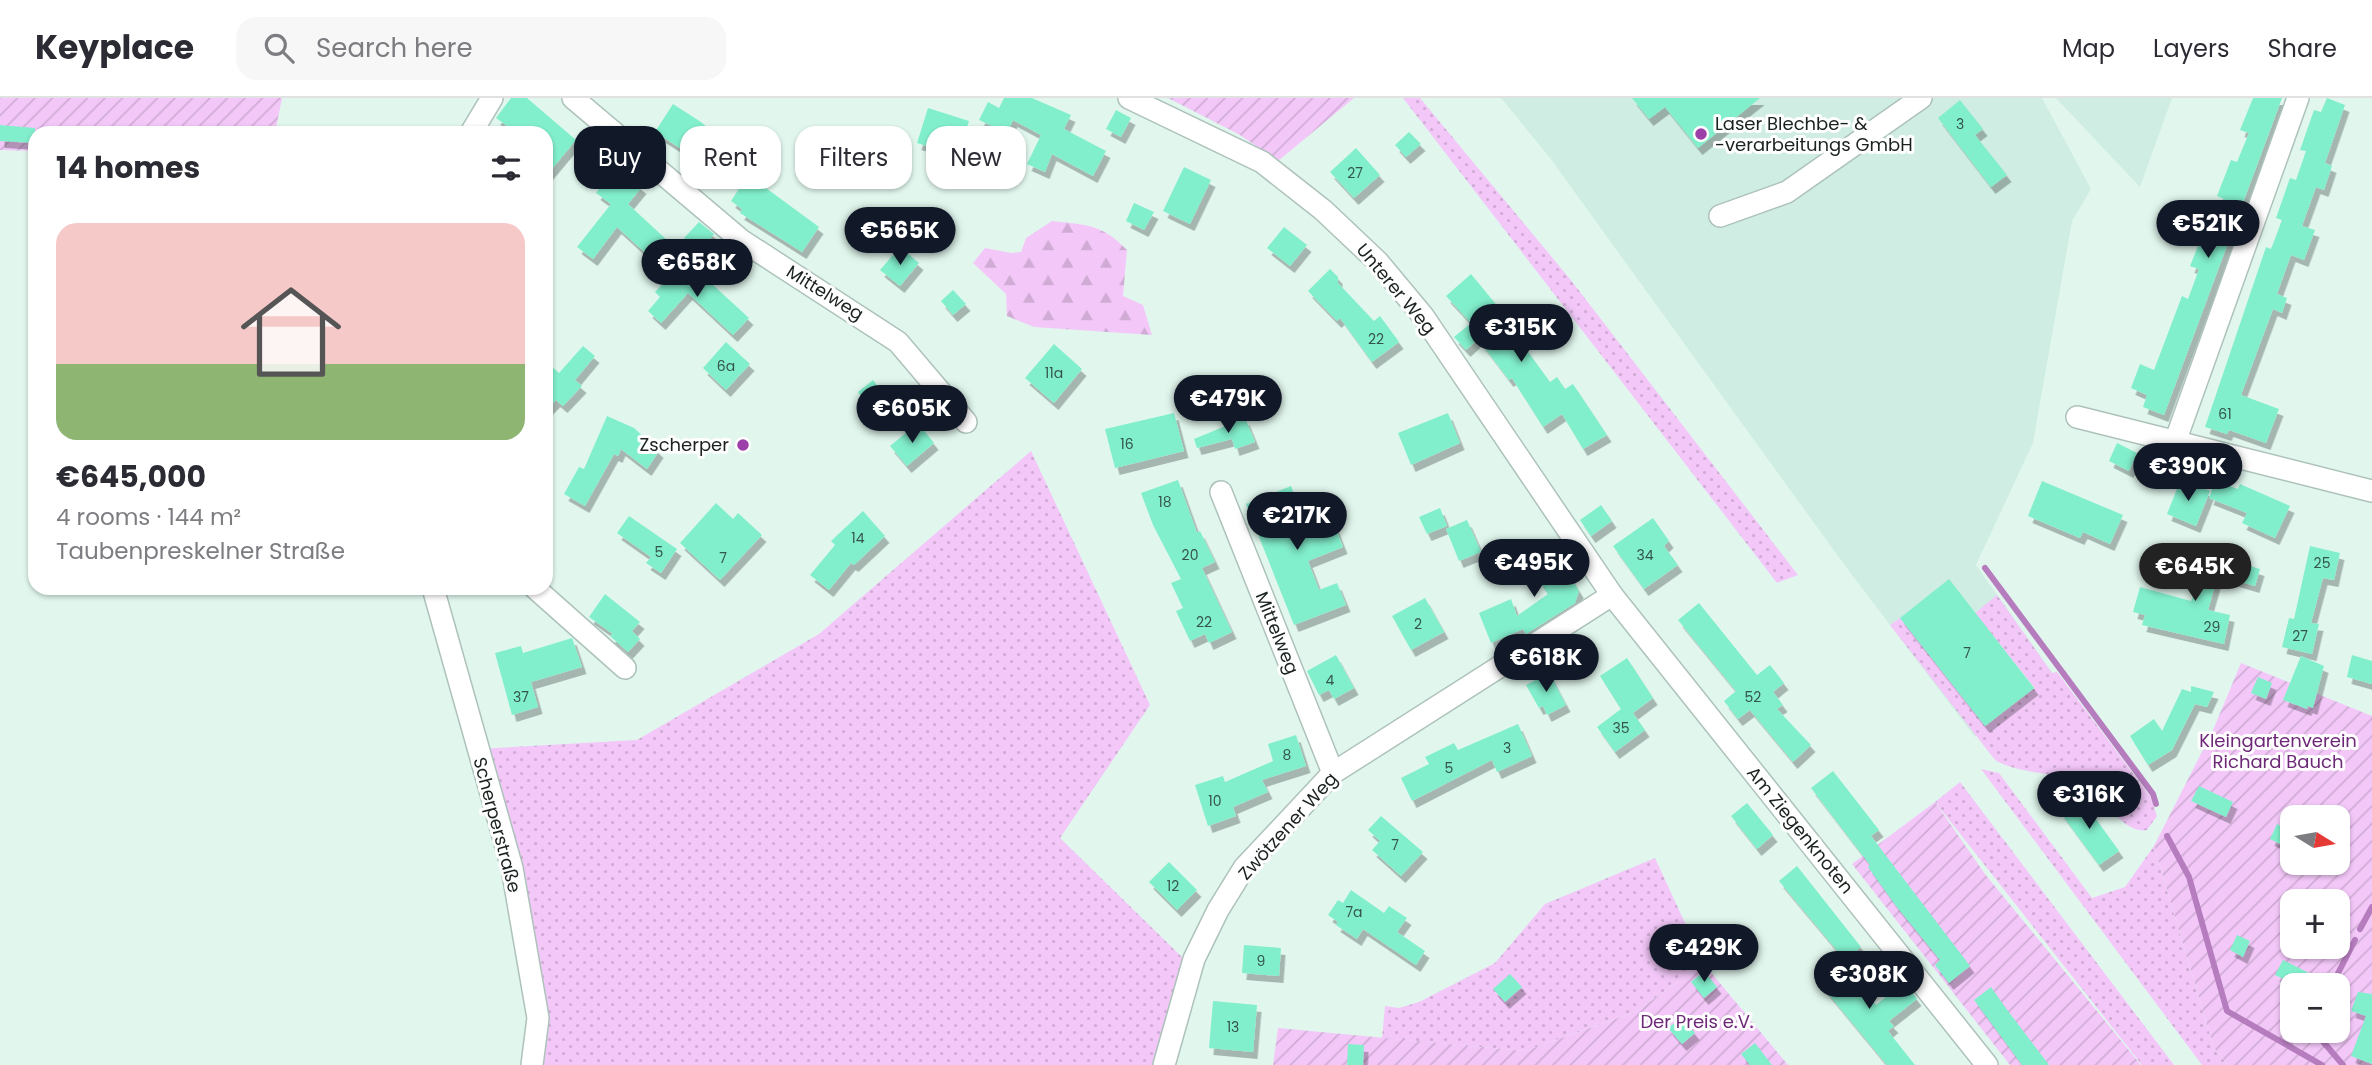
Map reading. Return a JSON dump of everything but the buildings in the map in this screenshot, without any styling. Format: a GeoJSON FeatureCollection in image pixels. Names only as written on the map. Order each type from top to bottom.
{"type":"FeatureCollection","features":[{"type":"Feature","properties":{"kind":"street"},"geometry":{"type":"LineString","coordinates":[[475,126],[492,98]]}},
{"type":"Feature","properties":{"kind":"street","name":"Mittelweg"},"geometry":{"type":"LineString","coordinates":[[573,98],[741,240],[898,342],[967,422]]}},
{"type":"Feature","properties":{"kind":"street","name":"Unterer Weg"},"geometry":{"type":"LineString","coordinates":[[1129,98],[1262,163],[1323,210],[1378,262],[1423,316],[1612,595]]}},
{"type":"Feature","properties":{"kind":"street"},"geometry":{"type":"LineString","coordinates":[[1720,216],[1787,192],[1920,98]]}},
{"type":"Feature","properties":{"kind":"street"},"geometry":{"type":"LineString","coordinates":[[2175,442],[2298,98]]}},
{"type":"Feature","properties":{"kind":"street"},"geometry":{"type":"LineString","coordinates":[[2077,417],[2372,491]]}},
{"type":"Feature","properties":{"kind":"street","name":"Mittelweg"},"geometry":{"type":"LineString","coordinates":[[1222,492],[1333,773]]}},
{"type":"Feature","properties":{"kind":"street","name":"Scherperstraße"},"geometry":{"type":"LineString","coordinates":[[435,595],[512,868],[538,1018],[532,1065]]}},
{"type":"Feature","properties":{"kind":"street"},"geometry":{"type":"LineString","coordinates":[[543,595],[625,668]]}},
{"type":"Feature","properties":{"kind":"street","name":"Zwötzener Weg"},"geometry":{"type":"LineString","coordinates":[[1164,1065],[1194,959],[1218,911],[1244,868],[1333,773],[1612,595]]}},
{"type":"Feature","properties":{"kind":"street","name":"Am Ziegenknoten"},"geometry":{"type":"LineString","coordinates":[[1612,595],[1987,1065]]}},
{"type":"Feature","properties":{"kind":"shaded area"},"geometry":{"type":"Polygon","coordinates":[[[1501,98],[2042,98],[2091,189],[2072,221],[2033,443],[1976,565],[2053,674],[1975,737],[1843,563],[1550,158],[1501,98]]]}},
{"type":"Feature","properties":{"kind":"shaded area"},"geometry":{"type":"Polygon","coordinates":[[[2056,98],[2172,98],[2140,187],[2056,98]]]}},
{"type":"Feature","properties":{"kind":"green space"},"geometry":{"type":"Polygon","coordinates":[[[0,98],[282,98],[276,126],[28,126],[28,151],[0,150],[0,98]]]}},
{"type":"Feature","properties":{"kind":"green space"},"geometry":{"type":"Polygon","coordinates":[[[1168,98],[1354,98],[1278,161],[1240,135],[1168,98]]]}},
{"type":"Feature","properties":{"kind":"green space"},"geometry":{"type":"Polygon","coordinates":[[[1403,98],[1420,98],[1570,279],[1798,575],[1777,583],[1403,98]]]}},
{"type":"Feature","properties":{"kind":"green space"},"geometry":{"type":"Polygon","coordinates":[[[1052,221],[1102,230],[1127,250],[1123,296],[1143,305],[1152,335],[1034,327],[1007,316],[1006,294],[973,263],[985,248],[1021,252],[1026,238],[1052,221]]]}},
{"type":"Feature","properties":{"kind":"green space"},"geometry":{"type":"Polygon","coordinates":[[[1031,451],[1150,705],[1060,838],[1187,962],[1158,1065],[532,1065],[538,1018],[477,749],[637,740],[819,634],[1031,451]]]}},
{"type":"Feature","properties":{"kind":"green space"},"geometry":{"type":"Polygon","coordinates":[[[1997,595],[2052,673],[2057,672],[2150,796],[2157,816],[2147,830],[2139,830],[2123,822],[2095,793],[2078,783],[2018,769],[1995,760],[1890,625],[1900,618],[1986,726],[2035,688],[1975,613],[1997,595]]]}},
{"type":"Feature","properties":{"kind":"green space","name":"Kleingartenverein Richard Bauch"},"geometry":{"type":"Polygon","coordinates":[[[2241,663],[2372,716],[2372,1065],[2228,1065],[2214,1048],[2154,846],[2213,730],[2241,663]]]}},
{"type":"Feature","properties":{"kind":"green space"},"geometry":{"type":"Polygon","coordinates":[[[1981,769],[1999,773],[2092,898],[2125,887],[2154,846],[2214,1048],[2228,1065],[2202,1065],[1981,769]]]}},
{"type":"Feature","properties":{"kind":"green space"},"geometry":{"type":"Polygon","coordinates":[[[1960,782],[2174,1065],[2142,1065],[1935,802],[1960,782]]]}},
{"type":"Feature","properties":{"kind":"green space"},"geometry":{"type":"Polygon","coordinates":[[[1935,802],[1985,874],[2141,1065],[2010,1065],[1852,864],[1935,802]]]}},
{"type":"Feature","properties":{"kind":"green space"},"geometry":{"type":"Polygon","coordinates":[[[1655,858],[1704,964],[1635,1012],[1525,1051],[1382,1038],[1385,1006],[1399,1008],[1419,1002],[1495,963],[1545,904],[1655,858]]]}},
{"type":"Feature","properties":{"kind":"green space","name":"Der Preis e.V."},"geometry":{"type":"Polygon","coordinates":[[[1704,964],[1788,1065],[1273,1065],[1278,1028],[1525,1051],[1635,1012],[1704,964]]]}},
{"type":"Feature","properties":{"kind":"waterway"},"geometry":{"type":"LineString","coordinates":[[1985,568],[2153,794],[2156,804]]}},
{"type":"Feature","properties":{"kind":"waterway"},"geometry":{"type":"LineString","coordinates":[[2167,836],[2189,877],[2227,1011],[2322,1065]]}},
{"type":"Feature","properties":{"kind":"waterway"},"geometry":{"type":"LineString","coordinates":[[2360,929],[2372,907]]}},
{"type":"Feature","properties":{"kind":"waterway"},"geometry":{"type":"LineString","coordinates":[[2338,973],[2355,940]]}},
{"type":"Feature","properties":{"kind":"waterway"},"geometry":{"type":"LineString","coordinates":[[2324,1043],[2343,1065]]}},
{"type":"Feature","properties":{"kind":"place","name":"Laser Blechbe- & -verarbeitungs GmbH"},"geometry":{"type":"Point","coordinates":[1701,134]}},
{"type":"Feature","properties":{"kind":"place","name":"Zscherper"},"geometry":{"type":"Point","coordinates":[743,445]}}]}
